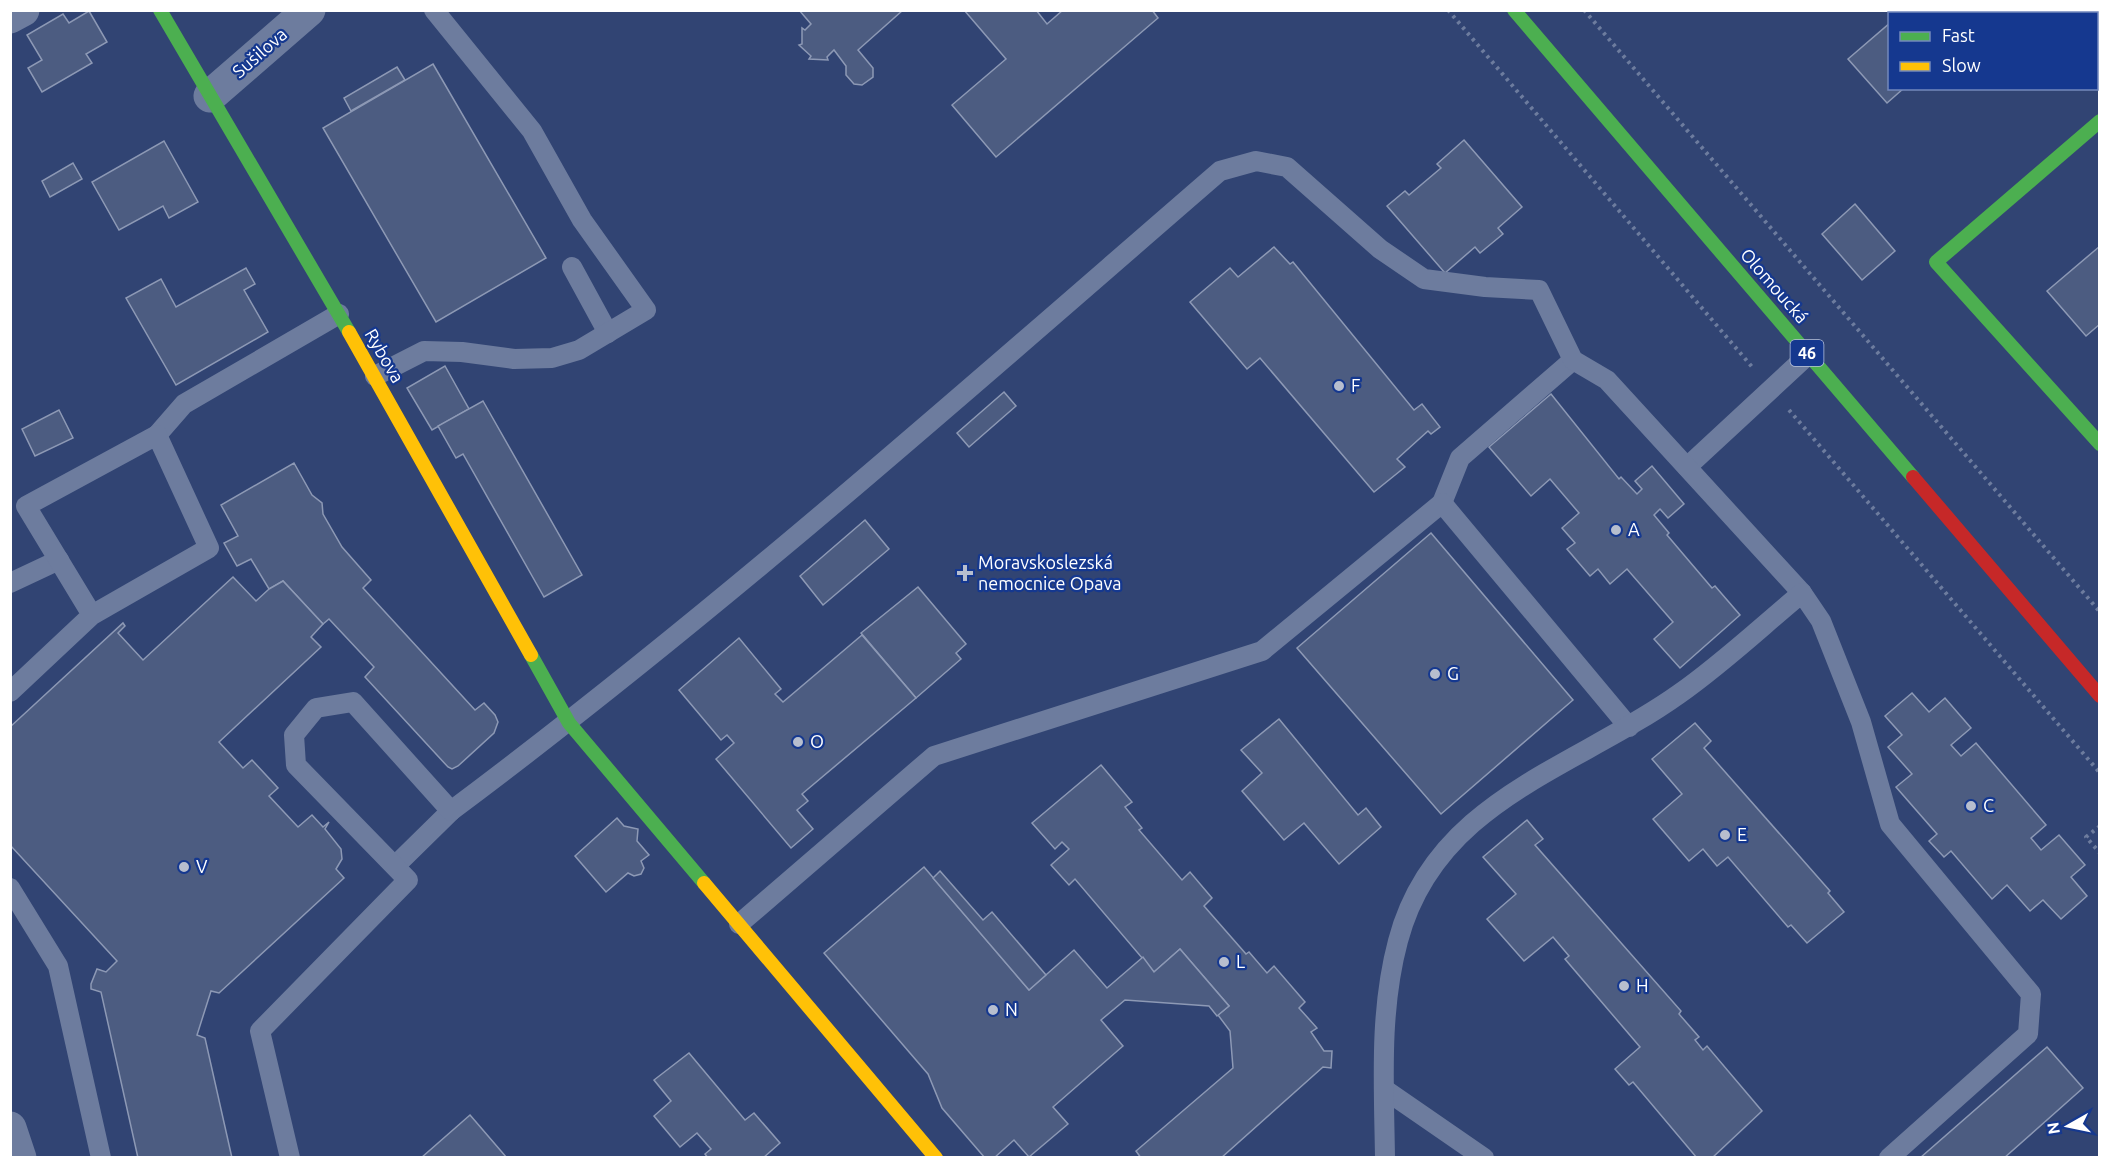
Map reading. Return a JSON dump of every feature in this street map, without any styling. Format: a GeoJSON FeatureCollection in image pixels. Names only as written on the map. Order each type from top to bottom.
{"type":"FeatureCollection","features":[{"type":"Feature","properties":{"kind":"street"},"geometry":{"type":"LineString","coordinates":[[10,17],[23,10]]}},
{"type":"Feature","properties":{"kind":"street","name":"Rybova"},"geometry":{"type":"LineString","coordinates":[[160,10],[375,376],[569,723],[936,1158]]}},
{"type":"Feature","properties":{"kind":"street","name":"Sušilova"},"geometry":{"type":"LineString","coordinates":[[210,96],[309,10]]}},
{"type":"Feature","properties":{"kind":"street","name":"Olomoucká"},"geometry":{"type":"LineString","coordinates":[[1514,10],[2100,696]]}},
{"type":"Feature","properties":{"kind":"street"},"geometry":{"type":"LineString","coordinates":[[2100,121],[1936,262],[2100,444]]}},
{"type":"Feature","properties":{"kind":"street"},"geometry":{"type":"LineString","coordinates":[[10,1128],[20,1158]]}},
{"type":"Feature","properties":{"kind":"lane"},"geometry":{"type":"LineString","coordinates":[[375,376],[424,351],[462,352],[514,359],[552,358],[579,350],[646,309],[582,219],[532,131],[434,10]]}},
{"type":"Feature","properties":{"kind":"lane"},"geometry":{"type":"LineString","coordinates":[[395,866],[451,811],[569,723],[831,507],[1220,171],[1256,161],[1287,167],[1380,249],[1424,279],[1485,287],[1539,290],[1573,360],[1607,380],[1802,593],[1821,621],[1861,722],[1890,824],[2031,994],[2028,1034],[1889,1158]]}},
{"type":"Feature","properties":{"kind":"lane"},"geometry":{"type":"LineString","coordinates":[[572,267],[608,333]]}},
{"type":"Feature","properties":{"kind":"lane"},"geometry":{"type":"LineString","coordinates":[[92,615],[59,560],[18,504],[156,435],[184,404],[339,314]]}},
{"type":"Feature","properties":{"kind":"lane"},"geometry":{"type":"LineString","coordinates":[[1687,467],[1809,354]]}},
{"type":"Feature","properties":{"kind":"lane"},"geometry":{"type":"LineString","coordinates":[[739,924],[934,756],[1262,651],[1442,502],[1460,458],[1573,360]]}},
{"type":"Feature","properties":{"kind":"lane"},"geometry":{"type":"LineString","coordinates":[[10,692],[92,615],[209,549],[156,435]]}},
{"type":"Feature","properties":{"kind":"lane"},"geometry":{"type":"LineString","coordinates":[[1442,502],[1629,727]]}},
{"type":"Feature","properties":{"kind":"lane"},"geometry":{"type":"LineString","coordinates":[[10,583],[59,560]]}},
{"type":"Feature","properties":{"kind":"lane"},"geometry":{"type":"LineString","coordinates":[[1385,1158],[1384,1014],[1398,939],[1422,883],[1454,838],[1497,802],[1629,727],[1680,694],[1802,593]]}},
{"type":"Feature","properties":{"kind":"lane"},"geometry":{"type":"LineString","coordinates":[[290,1158],[260,1032],[408,880],[296,765],[294,735],[316,708],[353,702],[451,811]]}},
{"type":"Feature","properties":{"kind":"lane"},"geometry":{"type":"LineString","coordinates":[[10,888],[58,966],[101,1158]]}},
{"type":"Feature","properties":{"kind":"lane"},"geometry":{"type":"LineString","coordinates":[[1384,1089],[1485,1158]]}},
{"type":"Feature","properties":{"kind":"path"},"geometry":{"type":"LineString","coordinates":[[1584,10],[2100,612]]}},
{"type":"Feature","properties":{"kind":"path"},"geometry":{"type":"LineString","coordinates":[[2100,826],[2086,837],[2100,853]]}},
{"type":"Feature","properties":{"kind":"building"},"geometry":{"type":"Polygon","coordinates":[[[799,10],[903,10],[858,50],[873,68],[873,77],[862,85],[854,84],[846,75],[846,66],[834,50],[827,57],[828,60],[809,59],[811,56],[799,45],[802,44],[802,28],[805,30],[811,24],[799,10]]]}},
{"type":"Feature","properties":{"kind":"building"},"geometry":{"type":"Polygon","coordinates":[[[964,10],[1036,10],[1047,24],[1063,10],[1152,10],[1158,18],[996,157],[952,105],[1006,59],[964,10]]]}},
{"type":"Feature","properties":{"kind":"building"},"geometry":{"type":"Polygon","coordinates":[[[1905,10],[1996,10],[1994,12],[1903,12],[1905,10]]]}},
{"type":"Feature","properties":{"kind":"building"},"geometry":{"type":"Polygon","coordinates":[[[89,11],[107,42],[86,54],[92,63],[42,92],[28,68],[42,60],[27,35],[63,14],[69,23],[89,11]]]}},
{"type":"Feature","properties":{"kind":"building"},"geometry":{"type":"Polygon","coordinates":[[[1888,25],[1888,90],[1902,90],[1887,103],[1848,59],[1888,25]]]}},
{"type":"Feature","properties":{"kind":"building"},"geometry":{"type":"Polygon","coordinates":[[[433,64],[546,258],[436,322],[323,128],[433,64]]]}},
{"type":"Feature","properties":{"kind":"building"},"geometry":{"type":"Polygon","coordinates":[[[397,67],[405,80],[351,111],[344,98],[397,67]]]}},
{"type":"Feature","properties":{"kind":"building"},"geometry":{"type":"Polygon","coordinates":[[[1464,140],[1522,207],[1498,228],[1503,234],[1480,253],[1475,247],[1445,273],[1387,206],[1405,191],[1409,195],[1441,168],[1437,164],[1464,140]]]}},
{"type":"Feature","properties":{"kind":"building"},"geometry":{"type":"Polygon","coordinates":[[[164,141],[198,202],[169,218],[163,206],[119,230],[92,182],[164,141]]]}},
{"type":"Feature","properties":{"kind":"building"},"geometry":{"type":"Polygon","coordinates":[[[73,163],[82,179],[50,197],[42,181],[73,163]]]}},
{"type":"Feature","properties":{"kind":"building"},"geometry":{"type":"Polygon","coordinates":[[[1855,204],[1895,251],[1862,280],[1822,234],[1855,204]]]}},
{"type":"Feature","properties":{"kind":"building"},"geometry":{"type":"Polygon","coordinates":[[[2100,246],[2100,324],[2086,336],[2047,291],[2100,246]]]}},
{"type":"Feature","properties":{"kind":"building","name":"F"},"geometry":{"type":"Polygon","coordinates":[[[1274,247],[1290,264],[1293,262],[1414,410],[1422,404],[1440,427],[1431,434],[1428,431],[1397,459],[1405,467],[1374,492],[1260,358],[1247,369],[1190,302],[1230,268],[1238,277],[1274,247]]]}},
{"type":"Feature","properties":{"kind":"building"},"geometry":{"type":"Polygon","coordinates":[[[246,268],[255,284],[244,290],[268,332],[176,385],[126,298],[161,279],[176,307],[246,268]]]}},
{"type":"Feature","properties":{"kind":"building"},"geometry":{"type":"Polygon","coordinates":[[[445,366],[469,409],[432,430],[407,388],[445,366]]]}},
{"type":"Feature","properties":{"kind":"building"},"geometry":{"type":"Polygon","coordinates":[[[1004,392],[1016,406],[969,447],[957,433],[1004,392]]]}},
{"type":"Feature","properties":{"kind":"building","name":"A"},"geometry":{"type":"Polygon","coordinates":[[[1551,394],[1619,479],[1621,477],[1637,494],[1642,489],[1635,481],[1652,466],[1684,504],[1668,518],[1660,509],[1654,515],[1669,533],[1667,535],[1712,588],[1715,586],[1740,615],[1680,668],[1654,639],[1673,622],[1627,569],[1610,584],[1598,569],[1590,576],[1567,549],[1575,543],[1562,528],[1579,513],[1550,479],[1531,496],[1489,447],[1551,394]]]}},
{"type":"Feature","properties":{"kind":"building"},"geometry":{"type":"Polygon","coordinates":[[[483,401],[582,575],[544,597],[463,454],[456,458],[438,426],[483,401]]]}},
{"type":"Feature","properties":{"kind":"building"},"geometry":{"type":"Polygon","coordinates":[[[59,410],[73,438],[35,456],[22,429],[59,410]]]}},
{"type":"Feature","properties":{"kind":"building"},"geometry":{"type":"Polygon","coordinates":[[[294,463],[312,495],[322,503],[323,514],[342,547],[371,580],[363,588],[475,710],[484,703],[495,715],[498,722],[494,733],[458,766],[452,769],[448,767],[365,677],[374,667],[329,619],[323,624],[283,581],[269,589],[251,559],[237,566],[224,543],[238,536],[221,505],[294,463]]]}},
{"type":"Feature","properties":{"kind":"building"},"geometry":{"type":"Polygon","coordinates":[[[865,520],[889,549],[823,605],[800,576],[865,520]]]}},
{"type":"Feature","properties":{"kind":"building","name":"G"},"geometry":{"type":"Polygon","coordinates":[[[1431,533],[1573,700],[1441,814],[1297,648],[1431,533]]]}},
{"type":"Feature","properties":{"kind":"building","name":"V"},"geometry":{"type":"Polygon","coordinates":[[[233,577],[256,601],[269,589],[283,581],[323,624],[311,637],[321,647],[219,742],[243,768],[252,760],[278,788],[269,796],[298,827],[312,815],[323,827],[329,822],[325,829],[341,849],[342,859],[336,869],[344,878],[219,993],[211,991],[197,1035],[205,1038],[232,1158],[138,1158],[101,992],[91,989],[97,969],[106,972],[117,961],[10,845],[10,727],[123,623],[125,626],[118,633],[143,660],[233,577]]]}},
{"type":"Feature","properties":{"kind":"building"},"geometry":{"type":"Polygon","coordinates":[[[918,587],[966,644],[956,653],[961,659],[916,698],[861,633],[918,587]]]}},
{"type":"Feature","properties":{"kind":"building","name":"O"},"geometry":{"type":"Polygon","coordinates":[[[862,635],[916,698],[802,794],[808,801],[797,810],[813,829],[791,848],[716,759],[734,743],[727,735],[721,740],[679,690],[739,638],[781,689],[775,694],[783,702],[862,635]]]}},
{"type":"Feature","properties":{"kind":"building","name":"C"},"geometry":{"type":"Polygon","coordinates":[[[1912,693],[1929,712],[1945,698],[1971,728],[1951,745],[1961,756],[1976,743],[2046,825],[2031,838],[2041,850],[2059,835],[2085,865],[2071,877],[2087,896],[2061,919],[2043,900],[2030,911],[2007,885],[1992,899],[1951,851],[1944,857],[1929,841],[1937,834],[1896,787],[1912,774],[1888,747],[1902,735],[1885,716],[1912,693]]]}},
{"type":"Feature","properties":{"kind":"building"},"geometry":{"type":"Polygon","coordinates":[[[1279,719],[1358,815],[1366,808],[1381,827],[1339,864],[1304,823],[1284,840],[1242,791],[1262,773],[1241,750],[1279,719]]]}},
{"type":"Feature","properties":{"kind":"building","name":"E"},"geometry":{"type":"Polygon","coordinates":[[[1695,723],[1711,741],[1704,748],[1830,891],[1828,893],[1844,912],[1807,943],[1791,925],[1788,927],[1728,857],[1717,866],[1703,849],[1689,861],[1653,819],[1682,794],[1652,759],[1695,723]]]}},
{"type":"Feature","properties":{"kind":"building","name":"L"},"geometry":{"type":"Polygon","coordinates":[[[1101,765],[1132,802],[1125,807],[1142,828],[1139,830],[1182,880],[1190,872],[1212,898],[1204,906],[1246,954],[1249,952],[1267,973],[1274,966],[1305,1002],[1299,1008],[1317,1028],[1311,1032],[1324,1051],[1332,1051],[1331,1068],[1323,1067],[1221,1158],[1141,1158],[1136,1151],[1233,1068],[1230,1031],[1218,1015],[1229,1006],[1180,949],[1154,972],[1075,879],[1069,885],[1051,865],[1069,849],[1062,842],[1055,849],[1032,823],[1101,765]]]}},
{"type":"Feature","properties":{"kind":"building"},"geometry":{"type":"Polygon","coordinates":[[[617,818],[624,826],[638,829],[637,841],[649,855],[641,861],[644,868],[641,874],[634,876],[628,873],[606,892],[575,856],[617,818]]]}},
{"type":"Feature","properties":{"kind":"building","name":"H"},"geometry":{"type":"Polygon","coordinates":[[[1527,820],[1543,839],[1535,845],[1681,1011],[1679,1014],[1699,1037],[1695,1040],[1703,1050],[1707,1046],[1762,1111],[1712,1158],[1697,1158],[1633,1082],[1629,1085],[1615,1069],[1640,1047],[1565,959],[1569,956],[1553,937],[1524,961],[1487,919],[1516,894],[1483,857],[1527,820]]]}},
{"type":"Feature","properties":{"kind":"building","name":"N"},"geometry":{"type":"Polygon","coordinates":[[[924,867],[1029,990],[1074,950],[1107,988],[1143,957],[1154,972],[1180,949],[1229,1006],[1217,1016],[1209,1006],[1125,1000],[1101,1020],[1123,1046],[1053,1107],[1068,1124],[1029,1157],[1014,1140],[994,1158],[985,1158],[942,1108],[928,1074],[824,953],[924,867]]]}},
{"type":"Feature","properties":{"kind":"building"},"geometry":{"type":"Polygon","coordinates":[[[940,871],[983,920],[992,912],[1046,975],[1029,990],[933,878],[940,871]]]}},
{"type":"Feature","properties":{"kind":"building"},"geometry":{"type":"Polygon","coordinates":[[[2047,1047],[2083,1088],[2004,1158],[1920,1158],[2047,1047]]]}},
{"type":"Feature","properties":{"kind":"building"},"geometry":{"type":"Polygon","coordinates":[[[689,1053],[745,1120],[754,1113],[780,1143],[763,1158],[708,1158],[705,1154],[711,1149],[697,1133],[680,1147],[654,1116],[671,1101],[654,1080],[689,1053]]]}},
{"type":"Feature","properties":{"kind":"building"},"geometry":{"type":"Polygon","coordinates":[[[470,1115],[507,1158],[421,1158],[470,1115]]]}},
{"type":"Feature","properties":{"kind":"traffic: fast"},"geometry":{"type":"LineString","coordinates":[[160,10],[349,332]]}},
{"type":"Feature","properties":{"kind":"traffic: fast"},"geometry":{"type":"LineString","coordinates":[[1514,10],[1913,477]]}},
{"type":"Feature","properties":{"kind":"traffic: fast"},"geometry":{"type":"LineString","coordinates":[[2100,121],[1936,262],[2100,444]]}},
{"type":"Feature","properties":{"kind":"traffic: fast"},"geometry":{"type":"LineString","coordinates":[[531,655],[569,723],[704,883]]}},
{"type":"Feature","properties":{"kind":"traffic: slow"},"geometry":{"type":"LineString","coordinates":[[349,332],[531,655]]}},
{"type":"Feature","properties":{"kind":"traffic: slow"},"geometry":{"type":"LineString","coordinates":[[704,883],[936,1158]]}},
{"type":"Feature","properties":{"kind":"traffic: jam"},"geometry":{"type":"LineString","coordinates":[[1913,477],[2100,696]]}},
{"type":"Feature","properties":{"kind":"place","name":"F"},"geometry":{"type":"Point","coordinates":[1339,386]}},
{"type":"Feature","properties":{"kind":"place","name":"A"},"geometry":{"type":"Point","coordinates":[1616,530]}},
{"type":"Feature","properties":{"kind":"place","name":"Moravskoslezská nemocnice Opava"},"geometry":{"type":"Point","coordinates":[965,573]}},
{"type":"Feature","properties":{"kind":"place","name":"G"},"geometry":{"type":"Point","coordinates":[1435,674]}},
{"type":"Feature","properties":{"kind":"place","name":"O"},"geometry":{"type":"Point","coordinates":[798,742]}},
{"type":"Feature","properties":{"kind":"place","name":"C"},"geometry":{"type":"Point","coordinates":[1971,806]}},
{"type":"Feature","properties":{"kind":"place","name":"E"},"geometry":{"type":"Point","coordinates":[1725,835]}},
{"type":"Feature","properties":{"kind":"place","name":"V"},"geometry":{"type":"Point","coordinates":[184,867]}},
{"type":"Feature","properties":{"kind":"place","name":"L"},"geometry":{"type":"Point","coordinates":[1224,962]}},
{"type":"Feature","properties":{"kind":"place","name":"H"},"geometry":{"type":"Point","coordinates":[1624,986]}},
{"type":"Feature","properties":{"kind":"place","name":"N"},"geometry":{"type":"Point","coordinates":[993,1010]}}]}
